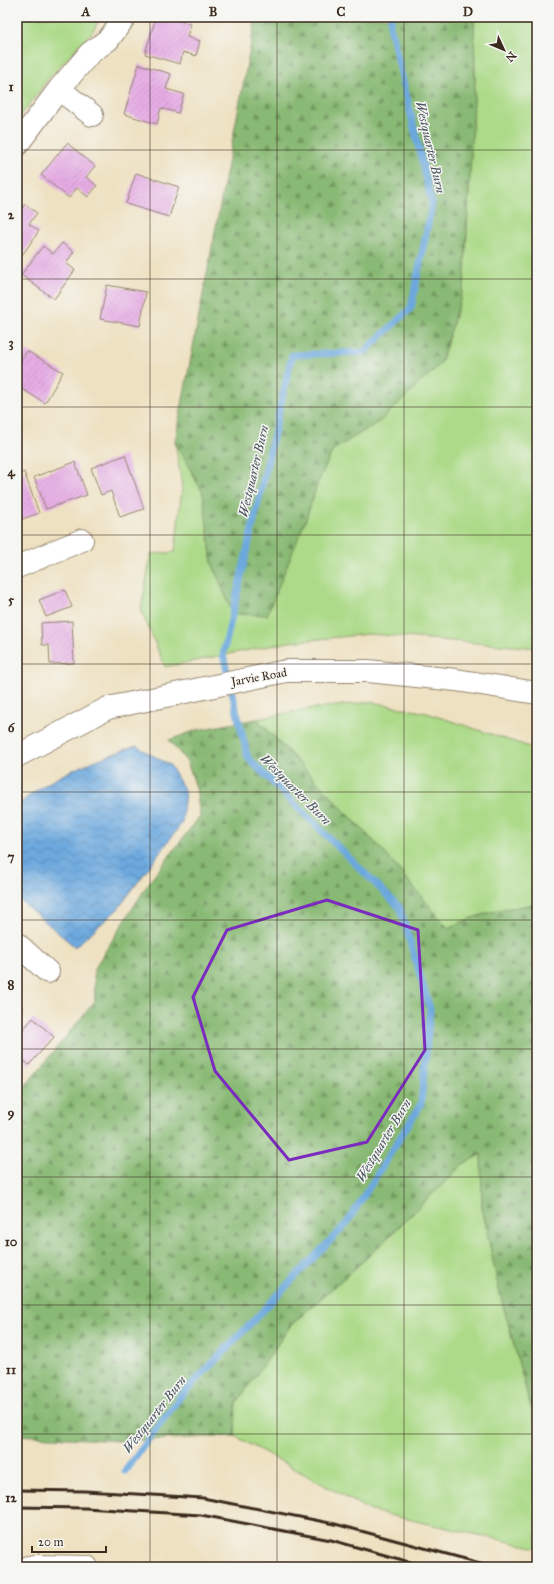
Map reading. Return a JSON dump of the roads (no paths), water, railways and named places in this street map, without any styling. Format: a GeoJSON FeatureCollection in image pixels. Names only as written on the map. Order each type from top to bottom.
{"type":"FeatureCollection","features":[{"type":"Feature","properties":{"kind":"street"},"geometry":{"type":"LineString","coordinates":[[17,145],[59,89],[90,53],[108,40],[125,17]]}},
{"type":"Feature","properties":{"kind":"street"},"geometry":{"type":"LineString","coordinates":[[59,89],[92,115]]}},
{"type":"Feature","properties":{"kind":"street"},"geometry":{"type":"LineString","coordinates":[[17,567],[82,540]]}},
{"type":"Feature","properties":{"kind":"street","name":"Jarvie Road"},"geometry":{"type":"LineString","coordinates":[[17,756],[108,708],[286,671],[368,672],[456,680],[537,693]]}},
{"type":"Feature","properties":{"kind":"street"},"geometry":{"type":"LineString","coordinates":[[17,944],[48,972]]}},
{"type":"Feature","properties":{"kind":"street"},"geometry":{"type":"LineString","coordinates":[[29,1567],[87,1567]]}},
{"type":"Feature","properties":{"kind":"water"},"geometry":{"type":"Polygon","coordinates":[[[136,746],[170,765],[185,791],[182,823],[118,909],[75,947],[17,898],[17,806],[30,795],[59,777],[89,763],[136,746]]]}},
{"type":"Feature","properties":{"kind":"waterway","name":"Westquarter Burn"},"geometry":{"type":"LineString","coordinates":[[125,1471],[180,1397],[347,1223],[421,1104],[430,1009],[400,908],[248,758],[223,655],[292,355],[364,352],[411,308],[432,204],[390,26],[391,17]]}},
{"type":"Feature","properties":{"kind":"railway"},"geometry":{"type":"LineString","coordinates":[[17,1490],[85,1491],[203,1498],[335,1524],[495,1567]]}},
{"type":"Feature","properties":{"kind":"railway"},"geometry":{"type":"LineString","coordinates":[[17,1507],[85,1508],[201,1515],[331,1540],[428,1567]]}}]}
